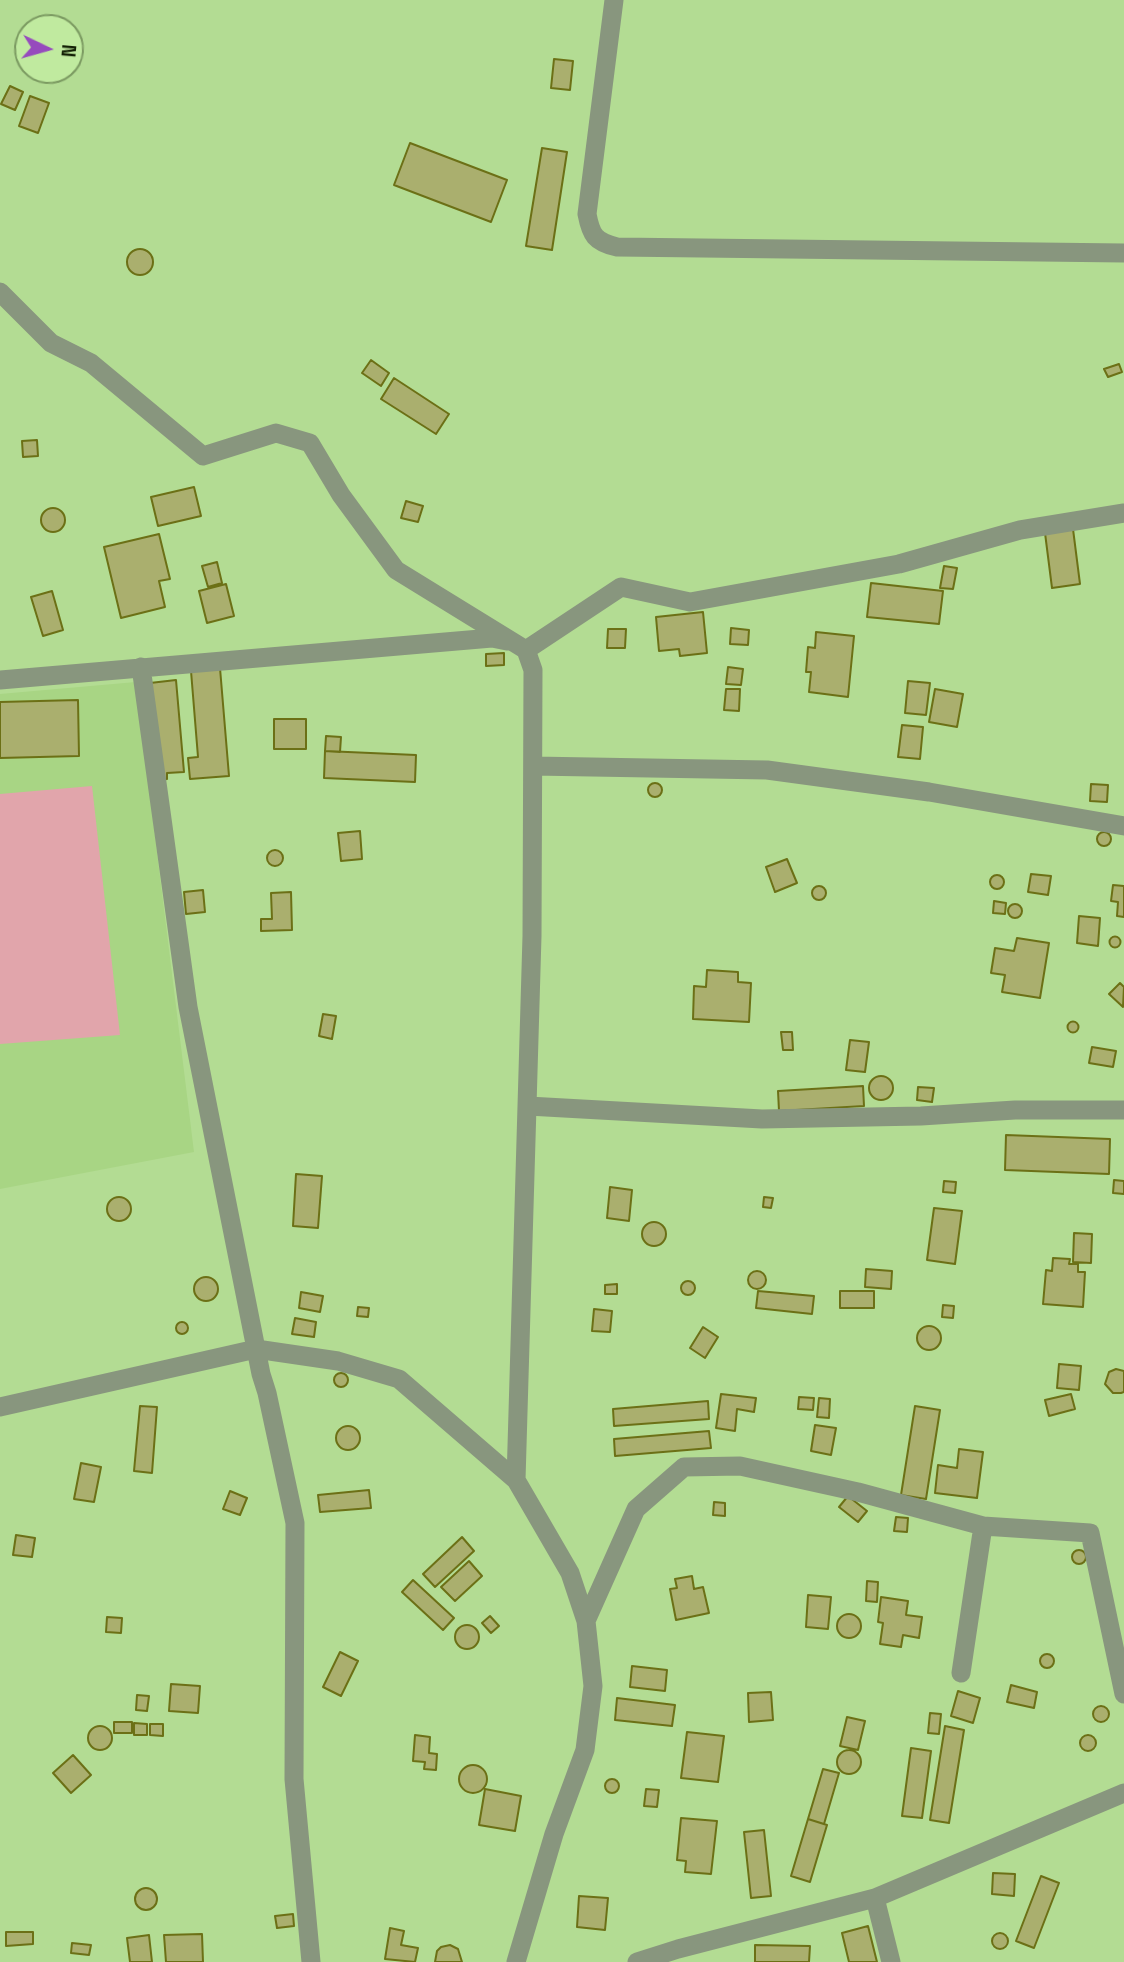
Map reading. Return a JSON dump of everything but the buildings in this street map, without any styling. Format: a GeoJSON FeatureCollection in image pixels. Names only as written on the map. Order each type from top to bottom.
{"type":"FeatureCollection","features":[{"type":"Feature","properties":{"kind":"street"},"geometry":{"type":"LineString","coordinates":[[614,0],[587,214],[591,233],[605,244],[617,247],[1124,253]]}},
{"type":"Feature","properties":{"kind":"street"},"geometry":{"type":"LineString","coordinates":[[0,292],[51,343],[90,363],[203,456],[276,433],[310,443],[341,495],[396,569],[519,646],[533,670],[528,1106],[516,1480]]}},
{"type":"Feature","properties":{"kind":"street"},"geometry":{"type":"LineString","coordinates":[[0,680],[492,638],[519,646],[621,587],[690,602],[899,564],[1020,530],[1124,513]]}},
{"type":"Feature","properties":{"kind":"street"},"geometry":{"type":"LineString","coordinates":[[141,667],[188,1007],[256,1349],[295,1523],[294,1779],[311,1962]]}},
{"type":"Feature","properties":{"kind":"street"},"geometry":{"type":"LineString","coordinates":[[533,766],[767,770],[929,792],[1124,826]]}},
{"type":"Feature","properties":{"kind":"street"},"geometry":{"type":"LineString","coordinates":[[528,1106],[762,1119],[921,1116],[1015,1110],[1124,1110]]}},
{"type":"Feature","properties":{"kind":"street"},"geometry":{"type":"LineString","coordinates":[[0,1407],[256,1349],[338,1361],[399,1380],[516,1480],[570,1573],[586,1621],[593,1686],[585,1750],[554,1834],[516,1962]]}},
{"type":"Feature","properties":{"kind":"street"},"geometry":{"type":"LineString","coordinates":[[586,1621],[636,1509],[684,1467],[740,1466],[858,1492],[983,1526],[1090,1533],[1124,1694]]}},
{"type":"Feature","properties":{"kind":"street"},"geometry":{"type":"LineString","coordinates":[[961,1673],[983,1526]]}},
{"type":"Feature","properties":{"kind":"street"},"geometry":{"type":"LineString","coordinates":[[638,1962],[678,1955],[876,1898],[1124,1793]]}},
{"type":"Feature","properties":{"kind":"street"},"geometry":{"type":"LineString","coordinates":[[876,1898],[891,1962]]}},
{"type":"Feature","properties":{"kind":"shaded area"},"geometry":{"type":"Polygon","coordinates":[[[136,682],[194,1152],[0,1189],[0,694],[136,682]]]}},
{"type":"Feature","properties":{"kind":"shaded area"},"geometry":{"type":"Polygon","coordinates":[[[92,786],[120,1035],[0,1044],[0,794],[92,786]]]}}]}
